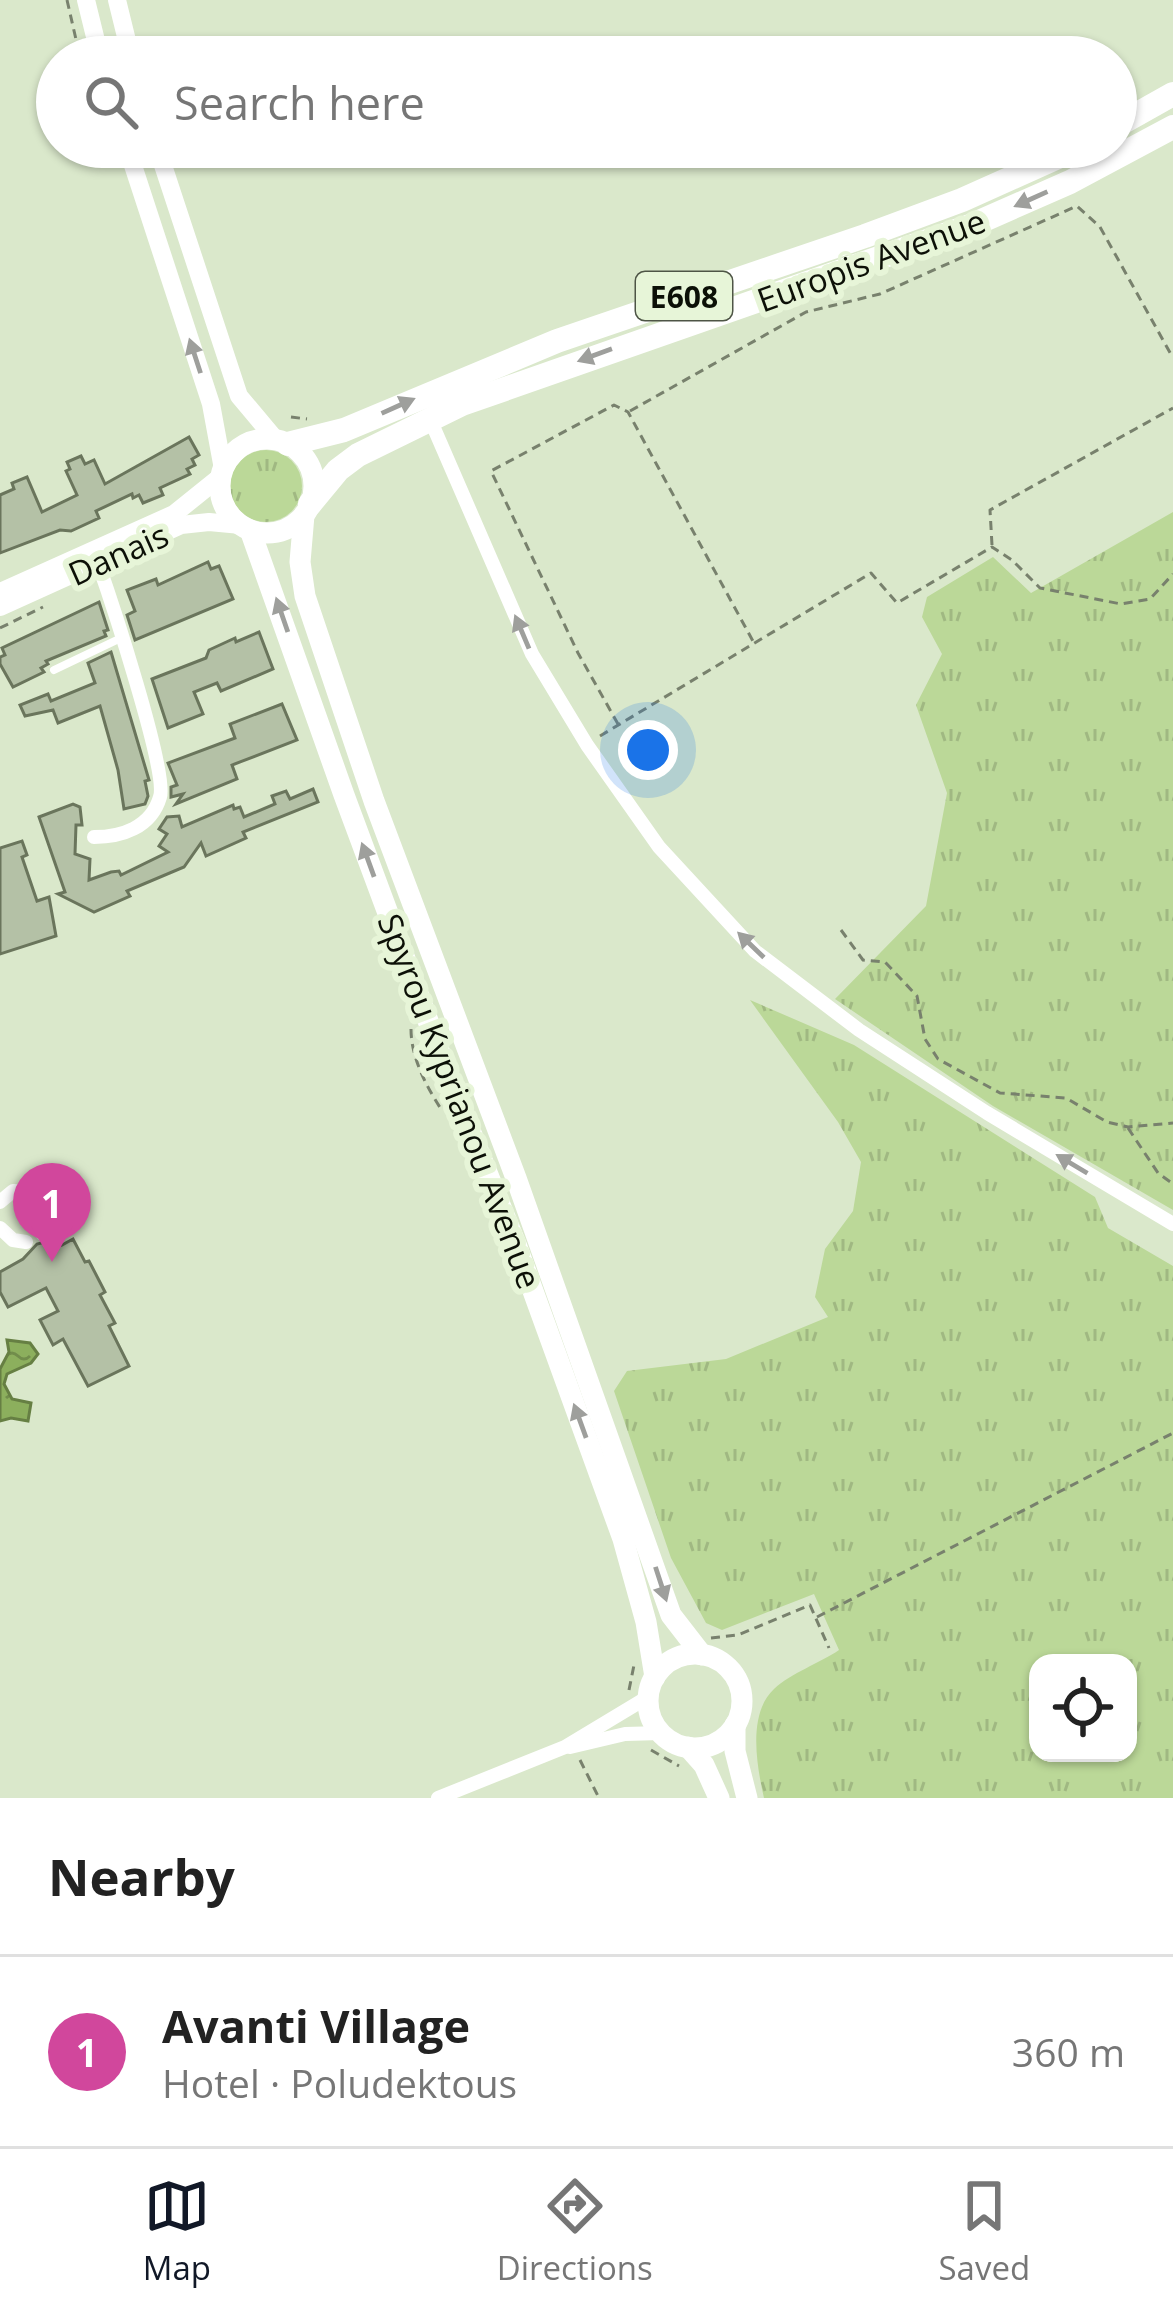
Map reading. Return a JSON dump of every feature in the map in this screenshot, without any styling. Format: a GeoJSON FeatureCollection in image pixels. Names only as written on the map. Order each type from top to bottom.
{"type":"FeatureCollection","features":[{"type":"Feature","properties":{"kind":"highway"},"geometry":{"type":"LineString","coordinates":[[1137,114],[1173,94]]}},
{"type":"Feature","properties":{"kind":"highway","name":"Europis Avenue"},"geometry":{"type":"LineString","coordinates":[[1137,146],[1173,127]]}},
{"type":"Feature","properties":{"kind":"highway","name":"Europis Avenue"},"geometry":{"type":"LineString","coordinates":[[282,442],[344,430],[556,341],[865,236],[1033,168]]}},
{"type":"Feature","properties":{"kind":"highway","name":"Europis Avenue"},"geometry":{"type":"LineString","coordinates":[[307,510],[338,470],[358,455],[430,419],[572,363],[970,226],[1096,168]]}},
{"type":"Feature","properties":{"kind":"main road"},"geometry":{"type":"LineString","coordinates":[[86,0],[95,36]]}},
{"type":"Feature","properties":{"kind":"main road"},"geometry":{"type":"LineString","coordinates":[[117,0],[126,36]]}},
{"type":"Feature","properties":{"kind":"main road"},"geometry":{"type":"LineString","coordinates":[[134,168],[211,404],[224,504],[246,528],[280,531],[307,510],[314,481],[311,470],[239,395],[164,168]]}},
{"type":"Feature","properties":{"kind":"main road"},"geometry":{"type":"LineString","coordinates":[[221,473],[244,444],[282,442]]}},
{"type":"Feature","properties":{"kind":"main road","name":"Danais"},"geometry":{"type":"LineString","coordinates":[[0,592],[174,514],[221,473]]}},
{"type":"Feature","properties":{"kind":"main road","name":"Spyrou Kyprianou Avenue"},"geometry":{"type":"LineString","coordinates":[[307,510],[300,562],[304,596],[374,801],[524,1199],[671,1615],[738,1683],[741,1704],[735,1724]]}},
{"type":"Feature","properties":{"kind":"main road","name":"Danais"},"geometry":{"type":"LineString","coordinates":[[0,607],[181,525],[246,528]]}},
{"type":"Feature","properties":{"kind":"main road","name":"Spyrou Kyprianou Avenue"},"geometry":{"type":"LineString","coordinates":[[246,528],[623,1539],[646,1622],[643,1690],[652,1740]]}},
{"type":"Feature","properties":{"kind":"main road"},"geometry":{"type":"LineString","coordinates":[[643,1690],[675,1659],[704,1646]]}},
{"type":"Feature","properties":{"kind":"main road"},"geometry":{"type":"LineString","coordinates":[[686,1757],[715,1743],[735,1724]]}},
{"type":"Feature","properties":{"kind":"main road"},"geometry":{"type":"LineString","coordinates":[[735,1724],[735,1750],[747,1798]]}},
{"type":"Feature","properties":{"kind":"main road"},"geometry":{"type":"LineString","coordinates":[[652,1740],[704,1765],[719,1798]]}},
{"type":"Feature","properties":{"kind":"street"},"geometry":{"type":"LineString","coordinates":[[430,419],[532,654],[587,745],[658,847],[755,951],[859,1030],[1173,1224]]}},
{"type":"Feature","properties":{"kind":"street"},"geometry":{"type":"LineString","coordinates":[[94,837],[115,837],[136,829],[160,798],[160,775],[98,562]]}},
{"type":"Feature","properties":{"kind":"street"},"geometry":{"type":"LineString","coordinates":[[0,1202],[13,1191],[37,1193],[50,1213],[42,1234]]}},
{"type":"Feature","properties":{"kind":"street"},"geometry":{"type":"LineString","coordinates":[[0,1228],[13,1240],[26,1241]]}},
{"type":"Feature","properties":{"kind":"street"},"geometry":{"type":"LineString","coordinates":[[565,1748],[643,1690]]}},
{"type":"Feature","properties":{"kind":"street"},"geometry":{"type":"LineString","coordinates":[[438,1798],[565,1748],[626,1734],[652,1740]]}},
{"type":"Feature","properties":{"kind":"lane"},"geometry":{"type":"LineString","coordinates":[[54,670],[122,638]]}},
{"type":"Feature","properties":{"kind":"path"},"geometry":{"type":"LineString","coordinates":[[67,0],[75,36]]}},
{"type":"Feature","properties":{"kind":"path"},"geometry":{"type":"LineString","coordinates":[[628,412],[806,312],[880,294],[1077,206],[1100,226],[1173,358]]}},
{"type":"Feature","properties":{"kind":"path"},"geometry":{"type":"LineString","coordinates":[[618,724],[578,653],[491,471],[614,405],[628,412],[754,643]]}},
{"type":"Feature","properties":{"kind":"path"},"geometry":{"type":"LineString","coordinates":[[992,547],[990,510],[1173,408]]}},
{"type":"Feature","properties":{"kind":"path"},"geometry":{"type":"LineString","coordinates":[[992,547],[1040,588],[1121,604],[1150,599],[1173,574]]}},
{"type":"Feature","properties":{"kind":"path"},"geometry":{"type":"LineString","coordinates":[[587,745],[871,573],[897,603],[992,547]]}},
{"type":"Feature","properties":{"kind":"path"},"geometry":{"type":"LineString","coordinates":[[0,622],[52,597]]}},
{"type":"Feature","properties":{"kind":"path"},"geometry":{"type":"LineString","coordinates":[[841,930],[862,960],[885,962],[917,996],[925,1039],[938,1059],[1000,1093],[1066,1098],[1107,1122],[1128,1126],[1173,1123]]}},
{"type":"Feature","properties":{"kind":"path"},"geometry":{"type":"LineString","coordinates":[[411,1024],[411,1045],[430,1094],[442,1110]]}},
{"type":"Feature","properties":{"kind":"path"},"geometry":{"type":"LineString","coordinates":[[1128,1126],[1158,1173],[1173,1184]]}},
{"type":"Feature","properties":{"kind":"path"},"geometry":{"type":"LineString","coordinates":[[818,1617],[1173,1433]]}},
{"type":"Feature","properties":{"kind":"path"},"geometry":{"type":"LineString","coordinates":[[704,1646],[810,1605],[830,1648]]}},
{"type":"Feature","properties":{"kind":"path"},"geometry":{"type":"LineString","coordinates":[[634,1655],[643,1690]]}},
{"type":"Feature","properties":{"kind":"path"},"geometry":{"type":"LineString","coordinates":[[652,1740],[686,1757]]}},
{"type":"Feature","properties":{"kind":"path"},"geometry":{"type":"LineString","coordinates":[[565,1748],[585,1764],[599,1798]]}},
{"type":"Feature","properties":{"kind":"green space"},"geometry":{"type":"Polygon","coordinates":[[[266,450],[291,461],[302,486],[291,511],[266,522],[241,511],[230,486],[241,461],[266,450]]]}},
{"type":"Feature","properties":{"kind":"green space"},"geometry":{"type":"Polygon","coordinates":[[[1173,512],[1173,1210],[993,1106],[835,999],[926,906],[947,793],[916,705],[942,654],[922,617],[927,597],[993,557],[1031,593],[1173,512]]]}},
{"type":"Feature","properties":{"kind":"green space"},"geometry":{"type":"Polygon","coordinates":[[[750,1000],[854,1045],[1095,1197],[1108,1228],[1173,1266],[1173,1798],[764,1798],[756,1741],[766,1700],[789,1678],[839,1650],[814,1594],[722,1630],[706,1623],[671,1558],[614,1391],[627,1371],[726,1359],[828,1317],[815,1297],[825,1249],[853,1211],[861,1162],[838,1122],[750,1000]]]}},
{"type":"Feature","properties":{"kind":"water"},"geometry":{"type":"Polygon","coordinates":[[[7,1340],[30,1343],[38,1354],[31,1363],[7,1374],[4,1384],[12,1399],[31,1403],[28,1421],[0,1421],[0,1369],[9,1352],[7,1340]]]}},
{"type":"Feature","properties":{"kind":"building"},"geometry":{"type":"Polygon","coordinates":[[[189,437],[199,455],[192,459],[195,465],[187,469],[190,474],[160,488],[163,495],[143,503],[139,495],[133,498],[132,494],[96,511],[99,518],[71,531],[60,530],[0,553],[0,495],[14,489],[12,483],[27,477],[42,512],[77,495],[67,462],[81,456],[85,464],[94,460],[105,484],[189,437]]]}},
{"type":"Feature","properties":{"kind":"building"},"geometry":{"type":"Polygon","coordinates":[[[208,562],[211,569],[219,566],[233,599],[135,640],[127,615],[135,611],[127,590],[156,579],[158,585],[208,562]]]}},
{"type":"Feature","properties":{"kind":"building"},"geometry":{"type":"Polygon","coordinates":[[[99,602],[106,636],[46,661],[41,668],[44,672],[13,687],[0,664],[5,655],[2,648],[99,602]]]}},
{"type":"Feature","properties":{"kind":"building"},"geometry":{"type":"Polygon","coordinates":[[[259,632],[273,669],[221,691],[217,683],[194,692],[203,714],[168,728],[152,679],[206,658],[209,650],[235,638],[236,642],[259,632]]]}},
{"type":"Feature","properties":{"kind":"building"},"geometry":{"type":"Polygon","coordinates":[[[111,652],[149,780],[145,781],[145,804],[124,809],[100,706],[58,723],[53,710],[25,716],[20,705],[48,694],[51,701],[95,683],[88,663],[111,652]]]}},
{"type":"Feature","properties":{"kind":"building"},"geometry":{"type":"Polygon","coordinates":[[[282,704],[297,740],[232,765],[237,779],[176,804],[183,794],[171,797],[171,787],[177,785],[168,763],[235,738],[230,724],[282,704]]]}},
{"type":"Feature","properties":{"kind":"building"},"geometry":{"type":"Polygon","coordinates":[[[313,789],[318,802],[243,832],[246,838],[206,856],[201,843],[184,867],[127,891],[130,896],[94,912],[58,894],[65,892],[39,817],[73,804],[80,807],[82,825],[76,825],[75,854],[90,859],[89,880],[111,872],[121,875],[168,852],[159,846],[167,834],[159,829],[167,817],[179,816],[182,827],[233,805],[240,807],[244,817],[275,804],[272,796],[286,791],[290,799],[313,789]]]}},
{"type":"Feature","properties":{"kind":"building"},"geometry":{"type":"Polygon","coordinates":[[[22,841],[27,855],[22,857],[37,901],[49,897],[56,936],[0,954],[0,848],[22,841]]]}},
{"type":"Feature","properties":{"kind":"building"},"geometry":{"type":"Polygon","coordinates":[[[58,1239],[62,1245],[73,1239],[85,1262],[89,1261],[115,1323],[109,1326],[129,1366],[88,1386],[63,1339],[53,1345],[40,1320],[58,1311],[46,1288],[8,1307],[0,1292],[0,1272],[37,1244],[58,1239]]]}},
{"type":"Feature","properties":{"kind":"place","name":"Avanti Village"},"geometry":{"type":"Point","coordinates":[52,1262]}}]}
